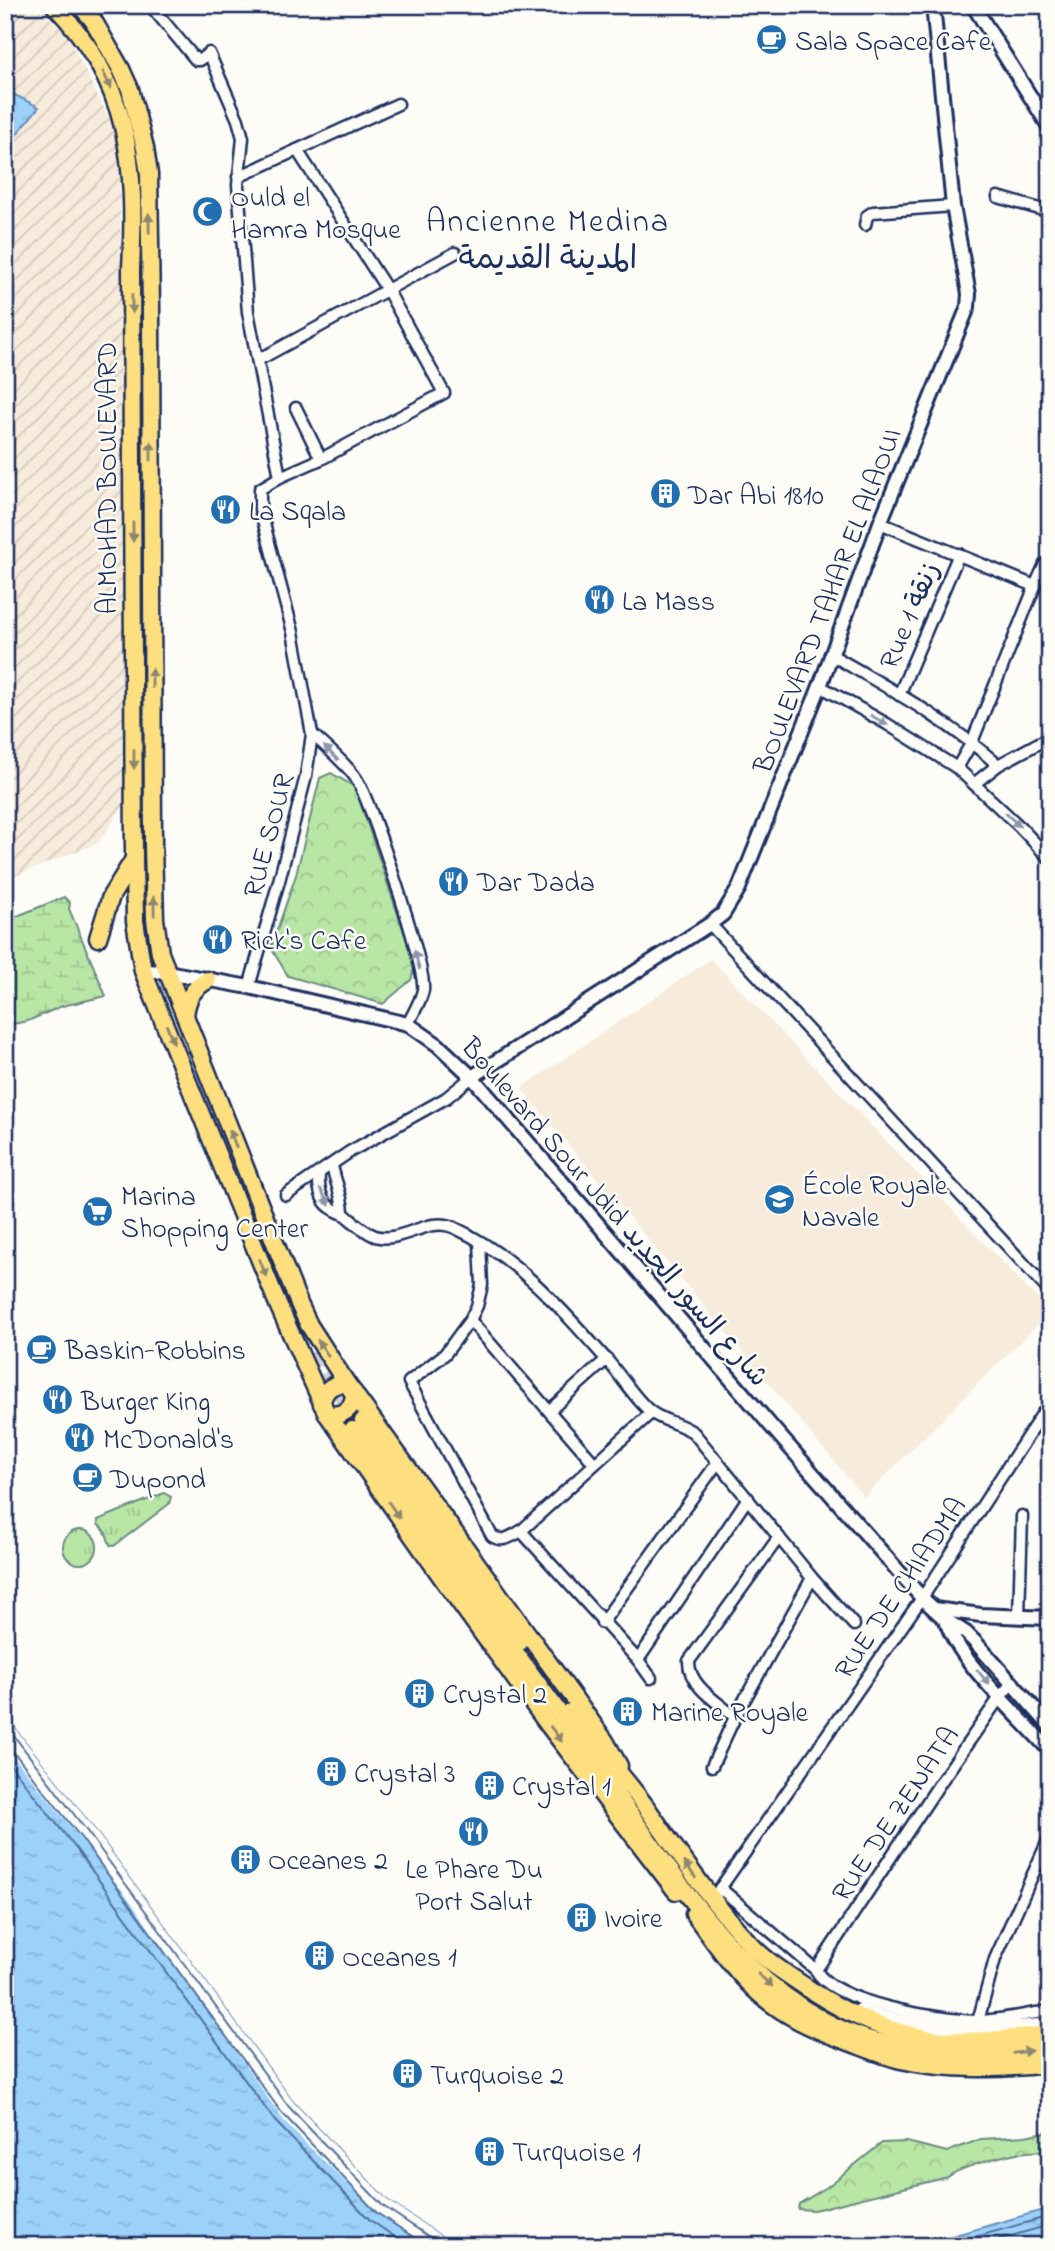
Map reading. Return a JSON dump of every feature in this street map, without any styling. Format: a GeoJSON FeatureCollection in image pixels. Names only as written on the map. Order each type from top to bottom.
{"type":"FeatureCollection","features":[{"type":"Feature","properties":{"kind":"main road","name":"ALMOHAD BOULEVARD"},"geometry":{"type":"LineString","coordinates":[[54,5],[93,55],[114,94],[124,126],[133,194],[131,269],[134,859],[135,921],[143,971],[279,1307],[324,1409],[542,1717],[733,1966],[761,1996],[778,2009],[818,2030],[898,2059],[940,2066],[981,2068],[1050,2064]]}},
{"type":"Feature","properties":{"kind":"main road","name":"ALMOHAD BOULEVARD"},"geometry":{"type":"LineString","coordinates":[[80,5],[93,20],[121,69],[132,99],[149,174],[156,940],[313,1333],[605,1741],[629,1784]]}},
{"type":"Feature","properties":{"kind":"main road"},"geometry":{"type":"LineString","coordinates":[[93,55],[110,48]]}},
{"type":"Feature","properties":{"kind":"main road"},"geometry":{"type":"LineString","coordinates":[[133,583],[151,582]]}},
{"type":"Feature","properties":{"kind":"main road"},"geometry":{"type":"LineString","coordinates":[[98,938],[111,895],[134,859]]}},
{"type":"Feature","properties":{"kind":"main road"},"geometry":{"type":"LineString","coordinates":[[185,1016],[186,1002],[191,993],[208,980]]}},
{"type":"Feature","properties":{"kind":"main road"},"geometry":{"type":"LineString","coordinates":[[341,1383],[351,1388],[354,1400],[347,1411],[334,1416],[324,1409],[322,1398],[329,1388],[341,1383]]}},
{"type":"Feature","properties":{"kind":"main road"},"geometry":{"type":"LineString","coordinates":[[1050,2034],[968,2041],[911,2035],[867,2021],[825,2001],[754,1948],[716,1894],[573,1716],[357,1426],[615,1794],[704,1917],[741,1959],[807,2011],[842,2029],[882,2043],[953,2055],[1001,2055],[1050,2049]]}},
{"type":"Feature","properties":{"kind":"main road"},"geometry":{"type":"LineString","coordinates":[[860,2046],[882,2043]]}},
{"type":"Feature","properties":{"kind":"street"},"geometry":{"type":"LineString","coordinates":[[150,5],[197,60],[209,53],[243,138],[238,177],[248,312],[280,477]]}},
{"type":"Feature","properties":{"kind":"street","name":"BOULEVARD TAHAR EL ALAOUI"},"geometry":{"type":"LineString","coordinates":[[472,1077],[710,924],[723,914],[739,888],[820,686],[880,523],[968,307],[969,294],[953,206],[933,5]]}},
{"type":"Feature","properties":{"kind":"street"},"geometry":{"type":"LineString","coordinates":[[973,5],[1050,128]]}},
{"type":"Feature","properties":{"kind":"street"},"geometry":{"type":"LineString","coordinates":[[238,177],[398,104]]}},
{"type":"Feature","properties":{"kind":"street"},"geometry":{"type":"LineString","coordinates":[[297,150],[388,291],[444,393],[260,489],[260,509],[293,632],[313,734],[357,779],[408,922],[423,989],[408,1024]]}},
{"type":"Feature","properties":{"kind":"street"},"geometry":{"type":"LineString","coordinates":[[998,197],[1050,212]]}},
{"type":"Feature","properties":{"kind":"street"},"geometry":{"type":"LineString","coordinates":[[864,225],[867,216],[873,212],[953,206]]}},
{"type":"Feature","properties":{"kind":"street"},"geometry":{"type":"LineString","coordinates":[[258,360],[455,253]]}},
{"type":"Feature","properties":{"kind":"street"},"geometry":{"type":"LineString","coordinates":[[296,408],[321,459]]}},
{"type":"Feature","properties":{"kind":"street"},"geometry":{"type":"LineString","coordinates":[[880,523],[1035,586]]}},
{"type":"Feature","properties":{"kind":"street","name":"Rue 1 زنقة"},"geometry":{"type":"LineString","coordinates":[[899,695],[959,554]]}},
{"type":"Feature","properties":{"kind":"street"},"geometry":{"type":"LineString","coordinates":[[957,768],[972,742],[1035,586],[1048,563]]}},
{"type":"Feature","properties":{"kind":"street"},"geometry":{"type":"LineString","coordinates":[[830,654],[972,742],[998,765]]}},
{"type":"Feature","properties":{"kind":"street"},"geometry":{"type":"LineString","coordinates":[[820,686],[957,768],[1050,859]]}},
{"type":"Feature","properties":{"kind":"street","name":"RUE SOUR"},"geometry":{"type":"LineString","coordinates":[[249,987],[306,776],[313,734]]}},
{"type":"Feature","properties":{"kind":"street"},"geometry":{"type":"LineString","coordinates":[[974,784],[998,765],[1050,737]]}},
{"type":"Feature","properties":{"kind":"street"},"geometry":{"type":"LineString","coordinates":[[710,924],[1050,1292]]}},
{"type":"Feature","properties":{"kind":"street","name":"Boulevard Sour Jdid شارع السور الجديد"},"geometry":{"type":"LineString","coordinates":[[143,971],[167,972],[249,987],[408,1024],[424,1033],[472,1077],[922,1598],[946,1620],[966,1633],[1050,1726]]}},
{"type":"Feature","properties":{"kind":"street"},"geometry":{"type":"LineString","coordinates":[[286,1195],[351,1151],[446,1098],[472,1077]]}},
{"type":"Feature","properties":{"kind":"street"},"geometry":{"type":"LineString","coordinates":[[332,1165],[334,1181],[343,1201],[343,1213]]}},
{"type":"Feature","properties":{"kind":"street"},"geometry":{"type":"LineString","coordinates":[[319,1174],[318,1182],[329,1207],[343,1213],[363,1231],[378,1237],[391,1238],[442,1224],[480,1242],[528,1277],[607,1359],[651,1413],[694,1433],[812,1578],[854,1625]]}},
{"type":"Feature","properties":{"kind":"street"},"geometry":{"type":"LineString","coordinates":[[480,1242],[482,1285],[477,1306],[445,1354],[410,1380],[409,1385],[492,1536],[504,1540],[521,1531],[651,1413]]}},
{"type":"Feature","properties":{"kind":"street"},"geometry":{"type":"LineString","coordinates":[[470,1320],[594,1463]]}},
{"type":"Feature","properties":{"kind":"street"},"geometry":{"type":"LineString","coordinates":[[550,1410],[607,1359]]}},
{"type":"Feature","properties":{"kind":"street","name":"RUE DE CHIADMA"},"geometry":{"type":"LineString","coordinates":[[716,1894],[922,1598],[1050,1402]]}},
{"type":"Feature","properties":{"kind":"street"},"geometry":{"type":"LineString","coordinates":[[602,1623],[718,1462]]}},
{"type":"Feature","properties":{"kind":"street"},"geometry":{"type":"LineString","coordinates":[[638,1660],[748,1498]]}},
{"type":"Feature","properties":{"kind":"street"},"geometry":{"type":"LineString","coordinates":[[1019,1616],[1022,1516]]}},
{"type":"Feature","properties":{"kind":"street"},"geometry":{"type":"LineString","coordinates":[[521,1531],[638,1660],[650,1678]]}},
{"type":"Feature","properties":{"kind":"street"},"geometry":{"type":"LineString","coordinates":[[735,1717],[693,1680],[689,1661],[779,1537]]}},
{"type":"Feature","properties":{"kind":"street"},"geometry":{"type":"LineString","coordinates":[[712,1766],[735,1717],[812,1578]]}},
{"type":"Feature","properties":{"kind":"street"},"geometry":{"type":"LineString","coordinates":[[934,1609],[981,1615],[1050,1618]]}},
{"type":"Feature","properties":{"kind":"street","name":"Boulevard Sour Jdid شارع السور الجديد"},"geometry":{"type":"LineString","coordinates":[[946,1620],[958,1644],[1000,1697],[1050,1751]]}},
{"type":"Feature","properties":{"kind":"street","name":"RUE DE ZENATA"},"geometry":{"type":"LineString","coordinates":[[816,1970],[940,1783],[1013,1682]]}},
{"type":"Feature","properties":{"kind":"street"},"geometry":{"type":"LineString","coordinates":[[978,2021],[995,1959],[1050,1836]]}},
{"type":"Feature","properties":{"kind":"street"},"geometry":{"type":"LineString","coordinates":[[716,1894],[816,1970],[819,1977],[855,1996],[934,2017],[978,2021],[1050,2011]]}},
{"type":"Feature","properties":{"kind":"street"},"geometry":{"type":"LineString","coordinates":[[806,1987],[870,2014],[939,2028],[1008,2029],[1050,2024]]}},
{"type":"Feature","properties":{"kind":"shaded area"},"geometry":{"type":"Polygon","coordinates":[[[5,5],[35,5],[66,33],[119,138],[128,800],[98,843],[5,880],[5,149],[39,107],[5,90],[5,5]]]}},
{"type":"Feature","properties":{"kind":"shaded area","name":"École Royale Navale"},"geometry":{"type":"Polygon","coordinates":[[[711,959],[1050,1312],[864,1497],[521,1088],[711,959]]]}},
{"type":"Feature","properties":{"kind":"green space"},"geometry":{"type":"Polygon","coordinates":[[[331,773],[355,787],[415,965],[411,980],[383,1004],[288,976],[271,948],[296,875],[320,778],[331,773]]]}},
{"type":"Feature","properties":{"kind":"green space"},"geometry":{"type":"Polygon","coordinates":[[[64,897],[70,903],[69,909],[106,996],[62,1006],[28,1021],[13,1024],[5,1037],[5,921],[64,897]]]}},
{"type":"Feature","properties":{"kind":"green space"},"geometry":{"type":"Polygon","coordinates":[[[164,1493],[171,1497],[169,1504],[114,1546],[110,1545],[98,1520],[164,1493]]]}},
{"type":"Feature","properties":{"kind":"green space"},"geometry":{"type":"Polygon","coordinates":[[[80,1530],[92,1535],[97,1547],[92,1559],[80,1564],[68,1559],[63,1547],[68,1535],[80,1530]]]}},
{"type":"Feature","properties":{"kind":"green space"},"geometry":{"type":"Polygon","coordinates":[[[1050,2131],[1050,2151],[1010,2155],[973,2165],[948,2177],[814,2210],[798,2209],[799,2204],[827,2187],[882,2143],[907,2142],[947,2152],[981,2139],[1050,2131]]]}},
{"type":"Feature","properties":{"kind":"water"},"geometry":{"type":"Polygon","coordinates":[[[5,90],[39,107],[5,149],[5,90]]]}},
{"type":"Feature","properties":{"kind":"water"},"geometry":{"type":"Polygon","coordinates":[[[5,1711],[17,1731],[95,1830],[294,2103],[388,2201],[450,2242],[461,2246],[5,2246],[5,1711]]]}},
{"type":"Feature","properties":{"kind":"water"},"geometry":{"type":"Polygon","coordinates":[[[1050,2208],[1050,2246],[917,2246],[1050,2208]]]}},
{"type":"Feature","properties":{"kind":"pier"},"geometry":{"type":"Polygon","coordinates":[[[5,1711],[17,1731],[95,1830],[294,2103],[388,2201],[450,2242],[461,2246],[429,2246],[376,2212],[287,2125],[126,1895],[5,1746],[5,1711]]]}},
{"type":"Feature","properties":{"kind":"tunnel"},"geometry":{"type":"LineString","coordinates":[[65,5],[97,48],[121,96]]}},
{"type":"Feature","properties":{"kind":"tunnel"},"geometry":{"type":"LineString","coordinates":[[141,775],[145,890],[151,930]]}},
{"type":"Feature","properties":{"kind":"tunnel"},"geometry":{"type":"LineString","coordinates":[[144,938],[164,1004]]}},
{"type":"Feature","properties":{"kind":"tunnel"},"geometry":{"type":"LineString","coordinates":[[293,1308],[324,1374],[363,1421]]}},
{"type":"Feature","properties":{"kind":"tunnel"},"geometry":{"type":"LineString","coordinates":[[319,1384],[352,1430]]}},
{"type":"Feature","properties":{"kind":"place","name":"Sala Space Cafe"},"geometry":{"type":"Point","coordinates":[772,40]}},
{"type":"Feature","properties":{"kind":"place","name":"Ould el Hamra Mosque"},"geometry":{"type":"Point","coordinates":[208,212]}},
{"type":"Feature","properties":{"kind":"place","name":"Dar Abi 1810"},"geometry":{"type":"Point","coordinates":[665,494]}},
{"type":"Feature","properties":{"kind":"place","name":"La Sqala"},"geometry":{"type":"Point","coordinates":[226,510]}},
{"type":"Feature","properties":{"kind":"place","name":"La Mass"},"geometry":{"type":"Point","coordinates":[599,600]}},
{"type":"Feature","properties":{"kind":"place","name":"Dar Dada"},"geometry":{"type":"Point","coordinates":[454,881]}},
{"type":"Feature","properties":{"kind":"place","name":"Rick's Cafe"},"geometry":{"type":"Point","coordinates":[218,939]}},
{"type":"Feature","properties":{"kind":"place","name":"École Royale Navale"},"geometry":{"type":"Point","coordinates":[779,1200]}},
{"type":"Feature","properties":{"kind":"place","name":"Marina Shopping Center"},"geometry":{"type":"Point","coordinates":[98,1211]}},
{"type":"Feature","properties":{"kind":"place","name":"Baskin-Robbins"},"geometry":{"type":"Point","coordinates":[42,1349]}},
{"type":"Feature","properties":{"kind":"place","name":"Burger King"},"geometry":{"type":"Point","coordinates":[58,1400]}},
{"type":"Feature","properties":{"kind":"place","name":"McDonald's"},"geometry":{"type":"Point","coordinates":[80,1438]}},
{"type":"Feature","properties":{"kind":"place","name":"Dupond"},"geometry":{"type":"Point","coordinates":[87,1478]}},
{"type":"Feature","properties":{"kind":"place","name":"Crystal 2"},"geometry":{"type":"Point","coordinates":[420,1693]}},
{"type":"Feature","properties":{"kind":"place","name":"Marine Royale"},"geometry":{"type":"Point","coordinates":[628,1711]}},
{"type":"Feature","properties":{"kind":"place","name":"Crystal 3"},"geometry":{"type":"Point","coordinates":[331,1772]}},
{"type":"Feature","properties":{"kind":"place","name":"Crystal 1"},"geometry":{"type":"Point","coordinates":[489,1785]}},
{"type":"Feature","properties":{"kind":"place","name":"Le Phare Du Port Salut"},"geometry":{"type":"Point","coordinates":[474,1831]}},
{"type":"Feature","properties":{"kind":"place","name":"Oceanes 2"},"geometry":{"type":"Point","coordinates":[245,1859]}},
{"type":"Feature","properties":{"kind":"place","name":"Ivoire"},"geometry":{"type":"Point","coordinates":[581,1917]}},
{"type":"Feature","properties":{"kind":"place","name":"Oceanes 1"},"geometry":{"type":"Point","coordinates":[319,1956]}},
{"type":"Feature","properties":{"kind":"place","name":"Turquoise 2"},"geometry":{"type":"Point","coordinates":[407,2074]}},
{"type":"Feature","properties":{"kind":"place","name":"Turquoise 1"},"geometry":{"type":"Point","coordinates":[489,2151]}},
{"type":"Feature","properties":{"kind":"district","name":"Ancienne Medina المدينة القديمة"},"geometry":{"type":"Point","coordinates":[548,238]}}]}
